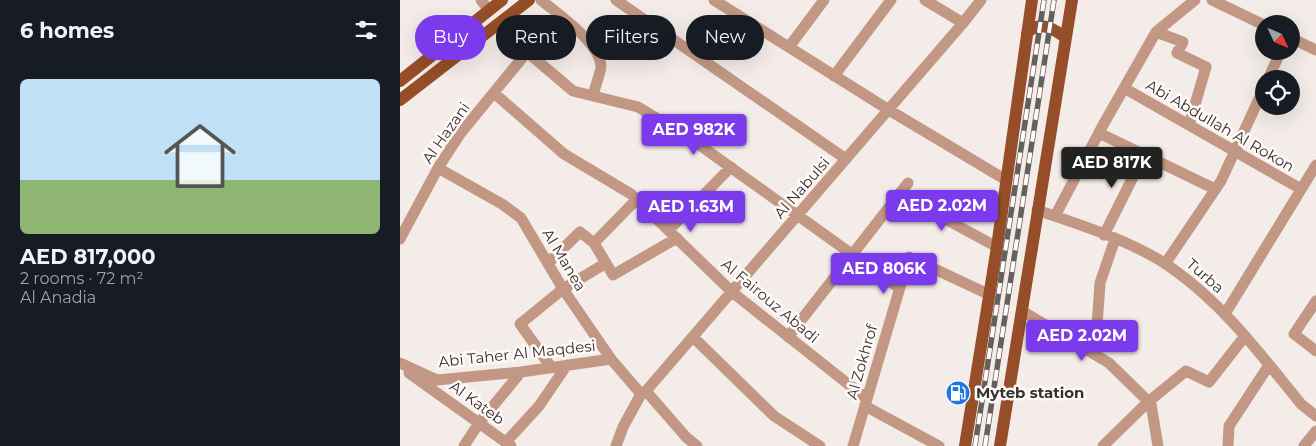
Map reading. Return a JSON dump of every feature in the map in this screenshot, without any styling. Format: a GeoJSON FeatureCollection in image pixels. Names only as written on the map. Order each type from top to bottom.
{"type":"FeatureCollection","features":[{"type":"Feature","properties":{"kind":"main road"},"geometry":{"type":"LineString","coordinates":[[400,80],[485,5],[502,0]]}},
{"type":"Feature","properties":{"kind":"main road"},"geometry":{"type":"LineString","coordinates":[[510,15],[529,0]]}},
{"type":"Feature","properties":{"kind":"main road"},"geometry":{"type":"LineString","coordinates":[[965,446],[1032,0]]}},
{"type":"Feature","properties":{"kind":"main road"},"geometry":{"type":"LineString","coordinates":[[1000,446],[1072,0]]}},
{"type":"Feature","properties":{"kind":"main road"},"geometry":{"type":"LineString","coordinates":[[400,100],[496,26]]}},
{"type":"Feature","properties":{"kind":"main road"},"geometry":{"type":"LineString","coordinates":[[1027,33],[1035,26],[1042,26],[1050,28],[1065,38]]}},
{"type":"Feature","properties":{"kind":"street"},"geometry":{"type":"LineString","coordinates":[[541,0],[586,39]]}},
{"type":"Feature","properties":{"kind":"street"},"geometry":{"type":"LineString","coordinates":[[616,0],[638,15]]}},
{"type":"Feature","properties":{"kind":"street"},"geometry":{"type":"LineString","coordinates":[[789,48],[824,0]]}},
{"type":"Feature","properties":{"kind":"street"},"geometry":{"type":"LineString","coordinates":[[834,76],[891,0]]}},
{"type":"Feature","properties":{"kind":"street","name":"Al Nabulsi"},"geometry":{"type":"LineString","coordinates":[[616,446],[623,427],[644,393],[889,110],[981,0]]}},
{"type":"Feature","properties":{"kind":"street"},"geometry":{"type":"LineString","coordinates":[[1055,216],[1156,32],[1195,0]]}},
{"type":"Feature","properties":{"kind":"street"},"geometry":{"type":"LineString","coordinates":[[1212,0],[1255,21]]}},
{"type":"Feature","properties":{"kind":"street"},"geometry":{"type":"LineString","coordinates":[[718,1],[834,76],[1006,180]]}},
{"type":"Feature","properties":{"kind":"street"},"geometry":{"type":"LineString","coordinates":[[930,1],[963,23]]}},
{"type":"Feature","properties":{"kind":"street"},"geometry":{"type":"LineString","coordinates":[[1156,32],[1183,42],[1177,53],[1206,67],[1189,125]]}},
{"type":"Feature","properties":{"kind":"street"},"geometry":{"type":"LineString","coordinates":[[676,41],[846,159]]}},
{"type":"Feature","properties":{"kind":"street"},"geometry":{"type":"LineString","coordinates":[[1300,42],[1316,50]]}},
{"type":"Feature","properties":{"kind":"street","name":"Al Hazani"},"geometry":{"type":"LineString","coordinates":[[400,239],[438,168],[460,134],[521,60]]}},
{"type":"Feature","properties":{"kind":"street"},"geometry":{"type":"LineString","coordinates":[[536,60],[573,91],[638,106],[694,141],[899,288]]}},
{"type":"Feature","properties":{"kind":"street"},"geometry":{"type":"LineString","coordinates":[[593,96],[602,68],[600,60]]}},
{"type":"Feature","properties":{"kind":"street","name":"Abi Abdullah Al Rokon"},"geometry":{"type":"LineString","coordinates":[[1124,88],[1301,189]]}},
{"type":"Feature","properties":{"kind":"street","name":"Al Fairouz Abadi"},"geometry":{"type":"LineString","coordinates":[[494,93],[564,154],[631,194],[732,292],[866,403],[939,446]]}},
{"type":"Feature","properties":{"kind":"street"},"geometry":{"type":"LineString","coordinates":[[1165,264],[1221,181],[1255,107]]}},
{"type":"Feature","properties":{"kind":"street"},"geometry":{"type":"LineString","coordinates":[[1099,133],[1215,189]]}},
{"type":"Feature","properties":{"kind":"street"},"geometry":{"type":"LineString","coordinates":[[1095,355],[1100,282],[1110,237],[1144,155]]}},
{"type":"Feature","properties":{"kind":"street"},"geometry":{"type":"LineString","coordinates":[[1226,314],[1316,165]]}},
{"type":"Feature","properties":{"kind":"street"},"geometry":{"type":"LineString","coordinates":[[668,230],[731,167]]}},
{"type":"Feature","properties":{"kind":"street","name":"Al Manea"},"geometry":{"type":"LineString","coordinates":[[438,168],[502,204],[521,218],[563,289],[611,359],[697,446]]}},
{"type":"Feature","properties":{"kind":"street"},"geometry":{"type":"LineString","coordinates":[[788,337],[908,182]]}},
{"type":"Feature","properties":{"kind":"street"},"geometry":{"type":"LineString","coordinates":[[899,194],[996,247]]}},
{"type":"Feature","properties":{"kind":"street"},"geometry":{"type":"LineString","coordinates":[[594,243],[637,199]]}},
{"type":"Feature","properties":{"kind":"street","name":"Turba"},"geometry":{"type":"LineString","coordinates":[[1037,210],[1136,247],[1173,268],[1226,314],[1301,404],[1316,416]]}},
{"type":"Feature","properties":{"kind":"street"},"geometry":{"type":"LineString","coordinates":[[548,263],[580,232],[594,243],[613,275],[677,238]]}},
{"type":"Feature","properties":{"kind":"street","name":"Al Zokhrof"},"geometry":{"type":"LineString","coordinates":[[853,446],[909,257],[988,294]]}},
{"type":"Feature","properties":{"kind":"street"},"geometry":{"type":"LineString","coordinates":[[550,368],[520,324],[563,289],[606,263]]}},
{"type":"Feature","properties":{"kind":"street"},"geometry":{"type":"LineString","coordinates":[[1316,301],[1294,334],[1316,351]]}},
{"type":"Feature","properties":{"kind":"street"},"geometry":{"type":"LineString","coordinates":[[1022,311],[1109,363],[1149,403],[1158,446]]}},
{"type":"Feature","properties":{"kind":"street"},"geometry":{"type":"LineString","coordinates":[[1103,446],[1186,371],[1209,382],[1245,336]]}},
{"type":"Feature","properties":{"kind":"street"},"geometry":{"type":"LineString","coordinates":[[693,337],[774,416],[820,446]]}},
{"type":"Feature","properties":{"kind":"street","name":"Abi Taher Al Maqdesi"},"geometry":{"type":"LineString","coordinates":[[400,365],[437,380],[521,372],[611,359]]}},
{"type":"Feature","properties":{"kind":"street","name":"Al Kateb"},"geometry":{"type":"LineString","coordinates":[[400,365],[509,444]]}},
{"type":"Feature","properties":{"kind":"street"},"geometry":{"type":"LineString","coordinates":[[509,444],[539,406],[567,365]]}},
{"type":"Feature","properties":{"kind":"street"},"geometry":{"type":"LineString","coordinates":[[1228,446],[1230,426],[1269,365]]}},
{"type":"Feature","properties":{"kind":"street"},"geometry":{"type":"LineString","coordinates":[[464,446],[521,372]]}},
{"type":"Feature","properties":{"kind":"street"},"geometry":{"type":"LineString","coordinates":[[1304,446],[1316,430]]}},
{"type":"Feature","properties":{"kind":"railway"},"geometry":{"type":"LineString","coordinates":[[975,446],[1044,0]]}},
{"type":"Feature","properties":{"kind":"railway"},"geometry":{"type":"LineString","coordinates":[[985,446],[1054,0]]}},
{"type":"Feature","properties":{"kind":"place","name":"Myteb station"},"geometry":{"type":"Point","coordinates":[958,393]}}]}
